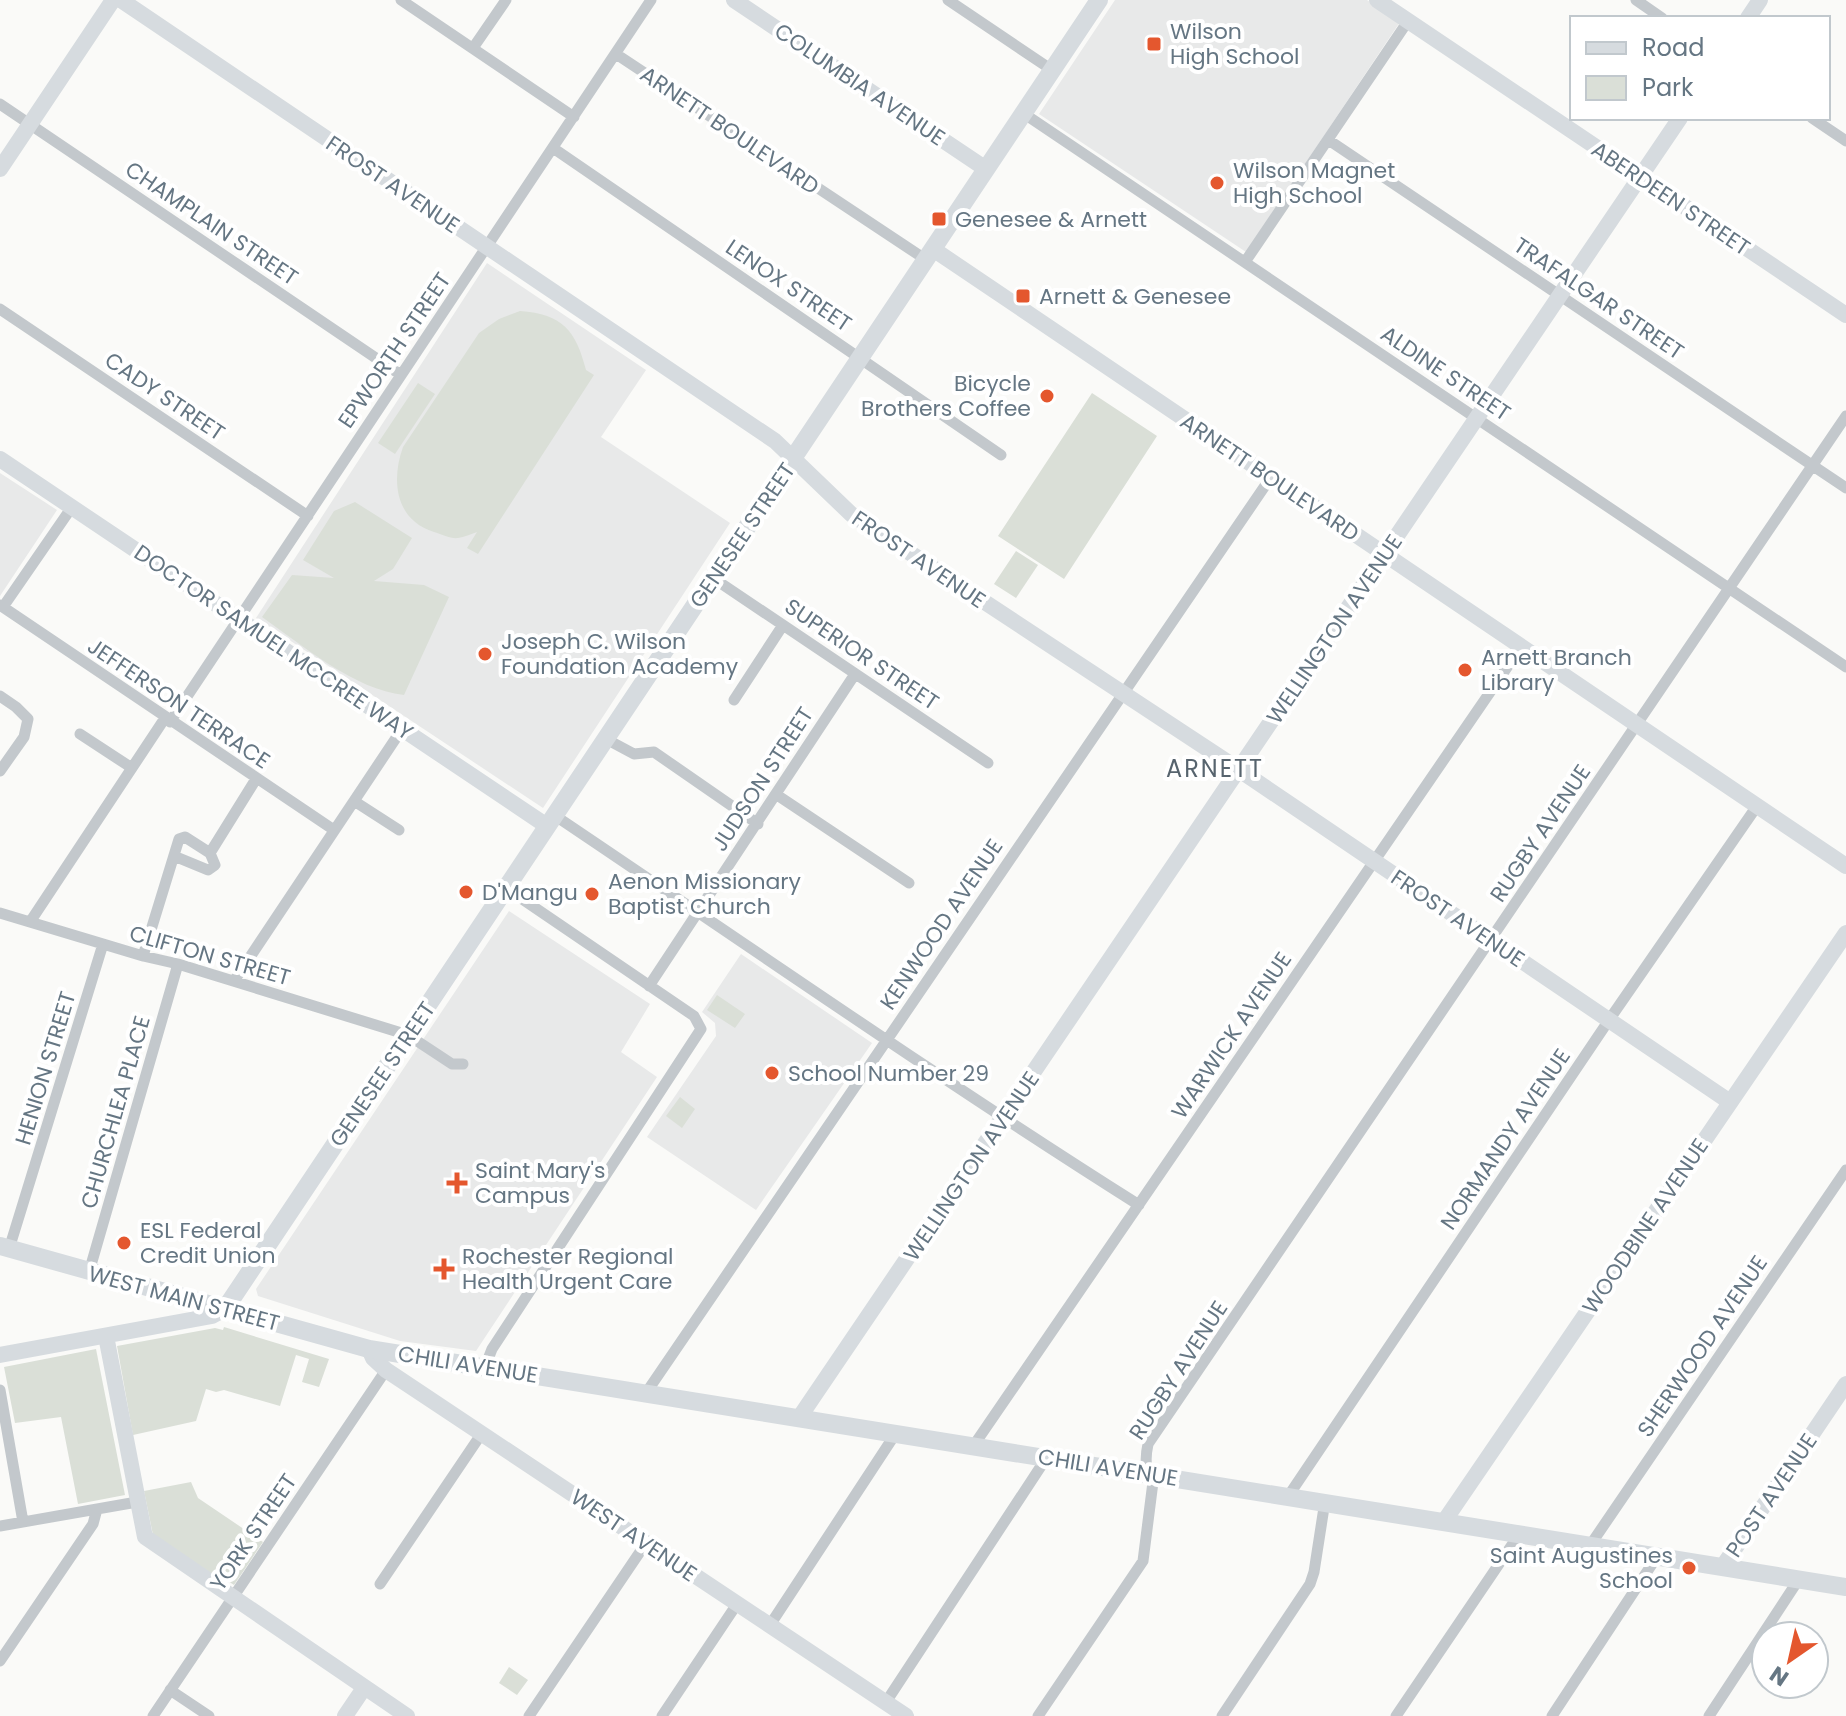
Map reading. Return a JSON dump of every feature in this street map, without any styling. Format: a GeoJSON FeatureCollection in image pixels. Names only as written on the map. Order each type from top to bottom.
{"type":"FeatureCollection","features":[{"type":"Feature","properties":{"kind":"main road","name":"GENESEE STREET"},"geometry":{"type":"LineString","coordinates":[[225,1309],[1099,0]]}},
{"type":"Feature","properties":{"kind":"main road","name":"WEST MAIN STREET"},"geometry":{"type":"LineString","coordinates":[[5,1248],[369,1349]]}},
{"type":"Feature","properties":{"kind":"main road","name":"CHILI AVENUE"},"geometry":{"type":"LineString","coordinates":[[369,1349],[1846,1587]]}},
{"type":"Feature","properties":{"kind":"street"},"geometry":{"type":"LineString","coordinates":[[0,169],[113,0]]}},
{"type":"Feature","properties":{"kind":"street","name":"FROST AVENUE"},"geometry":{"type":"LineString","coordinates":[[121,0],[765,435],[851,514],[1238,769],[1730,1102]]}},
{"type":"Feature","properties":{"kind":"street"},"geometry":{"type":"LineString","coordinates":[[401,0],[574,117]]}},
{"type":"Feature","properties":{"kind":"street"},"geometry":{"type":"LineString","coordinates":[[473,48],[506,0]]}},
{"type":"Feature","properties":{"kind":"street","name":"EPWORTH STREET"},"geometry":{"type":"LineString","coordinates":[[30,922],[132,768],[239,619],[651,0]]}},
{"type":"Feature","properties":{"kind":"street","name":"COLUMBIA AVENUE"},"geometry":{"type":"LineString","coordinates":[[734,0],[986,169]]}},
{"type":"Feature","properties":{"kind":"street"},"geometry":{"type":"LineString","coordinates":[[948,0],[1052,70]]}},
{"type":"Feature","properties":{"kind":"street","name":"ABERDEEN STREET"},"geometry":{"type":"LineString","coordinates":[[1377,0],[1846,315]]}},
{"type":"Feature","properties":{"kind":"street"},"geometry":{"type":"LineString","coordinates":[[1636,0],[1659,16]]}},
{"type":"Feature","properties":{"kind":"street"},"geometry":{"type":"LineString","coordinates":[[1245,262],[1330,141],[1408,21]]}},
{"type":"Feature","properties":{"kind":"street","name":"ARNETT BOULEVARD"},"geometry":{"type":"LineString","coordinates":[[616,54],[1271,477],[1846,866]]}},
{"type":"Feature","properties":{"kind":"street","name":"CHAMPLAIN STREET"},"geometry":{"type":"LineString","coordinates":[[0,104],[401,375]]}},
{"type":"Feature","properties":{"kind":"street","name":"ALDINE STREET"},"geometry":{"type":"LineString","coordinates":[[1023,113],[1846,667]]}},
{"type":"Feature","properties":{"kind":"street","name":"WELLINGTON AVENUE"},"geometry":{"type":"LineString","coordinates":[[799,1418],[1679,120]]}},
{"type":"Feature","properties":{"kind":"street"},"geometry":{"type":"LineString","coordinates":[[1815,120],[1846,141]]}},
{"type":"Feature","properties":{"kind":"street","name":"TRAFALGAR STREET"},"geometry":{"type":"LineString","coordinates":[[1330,141],[1846,488]]}},
{"type":"Feature","properties":{"kind":"street","name":"LENOX STREET"},"geometry":{"type":"LineString","coordinates":[[553,148],[1001,455]]}},
{"type":"Feature","properties":{"kind":"street","name":"CADY STREET"},"geometry":{"type":"LineString","coordinates":[[0,309],[308,516]]}},
{"type":"Feature","properties":{"kind":"street","name":"RUGBY AVENUE"},"geometry":{"type":"LineString","coordinates":[[1038,1716],[1143,1561],[1153,1482],[1145,1458],[1148,1444],[1846,416]]}},
{"type":"Feature","properties":{"kind":"street","name":"DOCTOR SAMUEL MCCREE WAY"},"geometry":{"type":"LineString","coordinates":[[0,459],[402,729],[551,821]]}},
{"type":"Feature","properties":{"kind":"street","name":"KENWOOD AVENUE"},"geometry":{"type":"LineString","coordinates":[[646,1393],[1271,477]]}},
{"type":"Feature","properties":{"kind":"street","name":"JEFFERSON TERRACE"},"geometry":{"type":"LineString","coordinates":[[72,507],[2,606],[334,830]]}},
{"type":"Feature","properties":{"kind":"street","name":"SUPERIOR STREET"},"geometry":{"type":"LineString","coordinates":[[713,578],[988,763]]}},
{"type":"Feature","properties":{"kind":"street"},"geometry":{"type":"LineString","coordinates":[[734,700],[783,625]]}},
{"type":"Feature","properties":{"kind":"street","name":"WARWICK AVENUE"},"geometry":{"type":"LineString","coordinates":[[974,1445],[1521,647]]}},
{"type":"Feature","properties":{"kind":"street","name":"JUDSON STREET"},"geometry":{"type":"LineString","coordinates":[[649,986],[855,674]]}},
{"type":"Feature","properties":{"kind":"street"},"geometry":{"type":"LineString","coordinates":[[0,696],[28,719],[24,737],[0,771]]}},
{"type":"Feature","properties":{"kind":"street"},"geometry":{"type":"LineString","coordinates":[[234,981],[402,729]]}},
{"type":"Feature","properties":{"kind":"street"},"geometry":{"type":"LineString","coordinates":[[80,734],[132,768]]}},
{"type":"Feature","properties":{"kind":"street"},"geometry":{"type":"LineString","coordinates":[[606,739],[634,754],[654,752],[758,824]]}},
{"type":"Feature","properties":{"kind":"street"},"geometry":{"type":"LineString","coordinates":[[210,853],[256,779]]}},
{"type":"Feature","properties":{"kind":"street"},"geometry":{"type":"LineString","coordinates":[[777,795],[909,883]]}},
{"type":"Feature","properties":{"kind":"street"},"geometry":{"type":"LineString","coordinates":[[354,801],[399,830]]}},
{"type":"Feature","properties":{"kind":"street","name":"NORMANDY AVENUE"},"geometry":{"type":"LineString","coordinates":[[1289,1495],[1757,806]]}},
{"type":"Feature","properties":{"kind":"street"},"geometry":{"type":"LineString","coordinates":[[551,821],[698,912],[1003,1119],[1139,1205]]}},
{"type":"Feature","properties":{"kind":"street"},"geometry":{"type":"LineString","coordinates":[[143,956],[174,856],[181,836],[210,853],[215,865],[208,870],[174,856]]}},
{"type":"Feature","properties":{"kind":"street"},"geometry":{"type":"LineString","coordinates":[[485,1367],[492,1349],[699,1037],[701,1026],[694,1016],[506,888]]}},
{"type":"Feature","properties":{"kind":"street","name":"CLIFTON STREET"},"geometry":{"type":"LineString","coordinates":[[0,913],[408,1035],[452,1064],[463,1064]]}},
{"type":"Feature","properties":{"kind":"street","name":"WOODBINE AVENUE"},"geometry":{"type":"LineString","coordinates":[[1445,1520],[1846,933]]}},
{"type":"Feature","properties":{"kind":"street","name":"HENION STREET"},"geometry":{"type":"LineString","coordinates":[[5,1248],[103,944]]}},
{"type":"Feature","properties":{"kind":"street","name":"CHURCHLEA PLACE"},"geometry":{"type":"LineString","coordinates":[[89,1272],[178,964]]}},
{"type":"Feature","properties":{"kind":"street","name":"SHERWOOD AVENUE"},"geometry":{"type":"LineString","coordinates":[[1591,1544],[1846,1170]]}},
{"type":"Feature","properties":{"kind":"street"},"geometry":{"type":"LineString","coordinates":[[0,1355],[215,1316],[225,1309]]}},
{"type":"Feature","properties":{"kind":"street"},"geometry":{"type":"LineString","coordinates":[[106,1336],[142,1529],[147,1540],[407,1716]]}},
{"type":"Feature","properties":{"kind":"street","name":"WEST AVENUE"},"geometry":{"type":"LineString","coordinates":[[369,1349],[373,1358],[386,1370],[906,1716]]}},
{"type":"Feature","properties":{"kind":"street","name":"YORK STREET"},"geometry":{"type":"LineString","coordinates":[[153,1716],[386,1370]]}},
{"type":"Feature","properties":{"kind":"street"},"geometry":{"type":"LineString","coordinates":[[0,1390],[23,1522]]}},
{"type":"Feature","properties":{"kind":"street","name":"POST AVENUE"},"geometry":{"type":"LineString","coordinates":[[1723,1566],[1844,1391]]}},
{"type":"Feature","properties":{"kind":"street"},"geometry":{"type":"LineString","coordinates":[[380,1584],[482,1433]]}},
{"type":"Feature","properties":{"kind":"street"},"geometry":{"type":"LineString","coordinates":[[770,1625],[896,1433]]}},
{"type":"Feature","properties":{"kind":"street"},"geometry":{"type":"LineString","coordinates":[[886,1702],[1047,1457]]}},
{"type":"Feature","properties":{"kind":"street"},"geometry":{"type":"LineString","coordinates":[[1222,1716],[1310,1584],[1325,1501]]}},
{"type":"Feature","properties":{"kind":"street"},"geometry":{"type":"LineString","coordinates":[[0,1526],[137,1502]]}},
{"type":"Feature","properties":{"kind":"street"},"geometry":{"type":"LineString","coordinates":[[0,1661],[95,1522],[97,1509]]}},
{"type":"Feature","properties":{"kind":"street"},"geometry":{"type":"LineString","coordinates":[[1396,1716],[1520,1533]]}},
{"type":"Feature","properties":{"kind":"street"},"geometry":{"type":"LineString","coordinates":[[529,1716],[646,1543]]}},
{"type":"Feature","properties":{"kind":"street"},"geometry":{"type":"LineString","coordinates":[[1552,1716],[1658,1555]]}},
{"type":"Feature","properties":{"kind":"street"},"geometry":{"type":"LineString","coordinates":[[1709,1716],[1799,1579]]}},
{"type":"Feature","properties":{"kind":"street"},"geometry":{"type":"LineString","coordinates":[[662,1716],[737,1604]]}},
{"type":"Feature","properties":{"kind":"street"},"geometry":{"type":"LineString","coordinates":[[345,1716],[364,1688]]}},
{"type":"Feature","properties":{"kind":"street"},"geometry":{"type":"LineString","coordinates":[[170,1690],[209,1716]]}},
{"type":"Feature","properties":{"kind":"shaded area","name":"Wilson Magnet High School"},"geometry":{"type":"Polygon","coordinates":[[[1115,0],[1367,0],[1400,22],[1246,252],[1039,114],[1115,0]]]}},
{"type":"Feature","properties":{"kind":"shaded area"},"geometry":{"type":"Polygon","coordinates":[[[487,263],[646,370],[601,437],[730,523],[543,808],[256,618],[487,263]]]}},
{"type":"Feature","properties":{"kind":"shaded area"},"geometry":{"type":"Polygon","coordinates":[[[0,473],[57,510],[0,596],[0,473]]]}},
{"type":"Feature","properties":{"kind":"shaded area","name":"Saint Mary's Campus"},"geometry":{"type":"Polygon","coordinates":[[[509,911],[650,1004],[621,1052],[657,1077],[476,1351],[400,1341],[258,1296],[256,1289],[509,911]]]}},
{"type":"Feature","properties":{"kind":"shaded area","name":"School Number 29"},"geometry":{"type":"Polygon","coordinates":[[[741,954],[872,1043],[756,1210],[647,1137],[716,1036],[715,1023],[702,1012],[741,954]]]}},
{"type":"Feature","properties":{"kind":"green space"},"geometry":{"type":"Polygon","coordinates":[[[520,311],[547,316],[565,327],[578,345],[586,370],[594,375],[478,554],[467,548],[477,532],[452,538],[421,526],[411,518],[399,497],[399,460],[403,447],[479,333],[499,319],[520,311]]]}},
{"type":"Feature","properties":{"kind":"green space"},"geometry":{"type":"Polygon","coordinates":[[[418,383],[435,394],[395,454],[378,443],[418,383]]]}},
{"type":"Feature","properties":{"kind":"green space"},"geometry":{"type":"Polygon","coordinates":[[[1092,393],[1157,436],[1064,579],[998,536],[1092,393]]]}},
{"type":"Feature","properties":{"kind":"green space"},"geometry":{"type":"Polygon","coordinates":[[[355,502],[412,538],[393,569],[374,581],[424,585],[449,597],[404,695],[367,685],[348,676],[262,617],[292,575],[334,578],[303,560],[334,511],[355,502]]]}},
{"type":"Feature","properties":{"kind":"green space"},"geometry":{"type":"Polygon","coordinates":[[[1016,551],[1038,565],[1016,598],[994,584],[1016,551]]]}},
{"type":"Feature","properties":{"kind":"green space"},"geometry":{"type":"Polygon","coordinates":[[[717,995],[745,1014],[735,1028],[707,1010],[717,995]]]}},
{"type":"Feature","properties":{"kind":"green space"},"geometry":{"type":"Polygon","coordinates":[[[680,1097],[695,1109],[682,1128],[666,1116],[680,1097]]]}},
{"type":"Feature","properties":{"kind":"green space"},"geometry":{"type":"Polygon","coordinates":[[[224,1327],[329,1359],[319,1387],[302,1382],[309,1359],[296,1355],[280,1406],[224,1390],[216,1392],[206,1389],[196,1421],[133,1435],[117,1346],[215,1328],[223,1330],[224,1327]]]}},
{"type":"Feature","properties":{"kind":"green space"},"geometry":{"type":"Polygon","coordinates":[[[96,1349],[125,1495],[78,1504],[61,1417],[15,1423],[4,1367],[96,1349]]]}},
{"type":"Feature","properties":{"kind":"green space"},"geometry":{"type":"Polygon","coordinates":[[[191,1482],[198,1498],[263,1542],[234,1585],[228,1581],[225,1584],[153,1535],[144,1491],[191,1482]]]}},
{"type":"Feature","properties":{"kind":"green space"},"geometry":{"type":"Polygon","coordinates":[[[509,1667],[528,1680],[517,1695],[499,1683],[509,1667]]]}},
{"type":"Feature","properties":{"kind":"place","name":"Wilson High School"},"geometry":{"type":"Point","coordinates":[1154,44]}},
{"type":"Feature","properties":{"kind":"place","name":"Wilson Magnet High School"},"geometry":{"type":"Point","coordinates":[1217,183]}},
{"type":"Feature","properties":{"kind":"place","name":"Genesee & Arnett"},"geometry":{"type":"Point","coordinates":[939,219]}},
{"type":"Feature","properties":{"kind":"place","name":"Arnett & Genesee"},"geometry":{"type":"Point","coordinates":[1023,296]}},
{"type":"Feature","properties":{"kind":"place","name":"Bicycle Brothers Coffee"},"geometry":{"type":"Point","coordinates":[1047,396]}},
{"type":"Feature","properties":{"kind":"place","name":"Joseph C. Wilson Foundation Academy"},"geometry":{"type":"Point","coordinates":[485,654]}},
{"type":"Feature","properties":{"kind":"place","name":"Arnett Branch Library"},"geometry":{"type":"Point","coordinates":[1465,670]}},
{"type":"Feature","properties":{"kind":"place","name":"D'Mangu"},"geometry":{"type":"Point","coordinates":[466,892]}},
{"type":"Feature","properties":{"kind":"place","name":"Aenon Missionary Baptist Church"},"geometry":{"type":"Point","coordinates":[592,894]}},
{"type":"Feature","properties":{"kind":"place","name":"School Number 29"},"geometry":{"type":"Point","coordinates":[772,1073]}},
{"type":"Feature","properties":{"kind":"place","name":"Saint Mary's Campus"},"geometry":{"type":"Point","coordinates":[457,1183]}},
{"type":"Feature","properties":{"kind":"place","name":"ESL Federal Credit Union"},"geometry":{"type":"Point","coordinates":[124,1243]}},
{"type":"Feature","properties":{"kind":"place","name":"Rochester Regional Health Urgent Care"},"geometry":{"type":"Point","coordinates":[444,1269]}},
{"type":"Feature","properties":{"kind":"place","name":"Saint Augustines School"},"geometry":{"type":"Point","coordinates":[1689,1568]}},
{"type":"Feature","properties":{"kind":"district","name":"ARNETT"},"geometry":{"type":"Point","coordinates":[1215,769]}}]}
